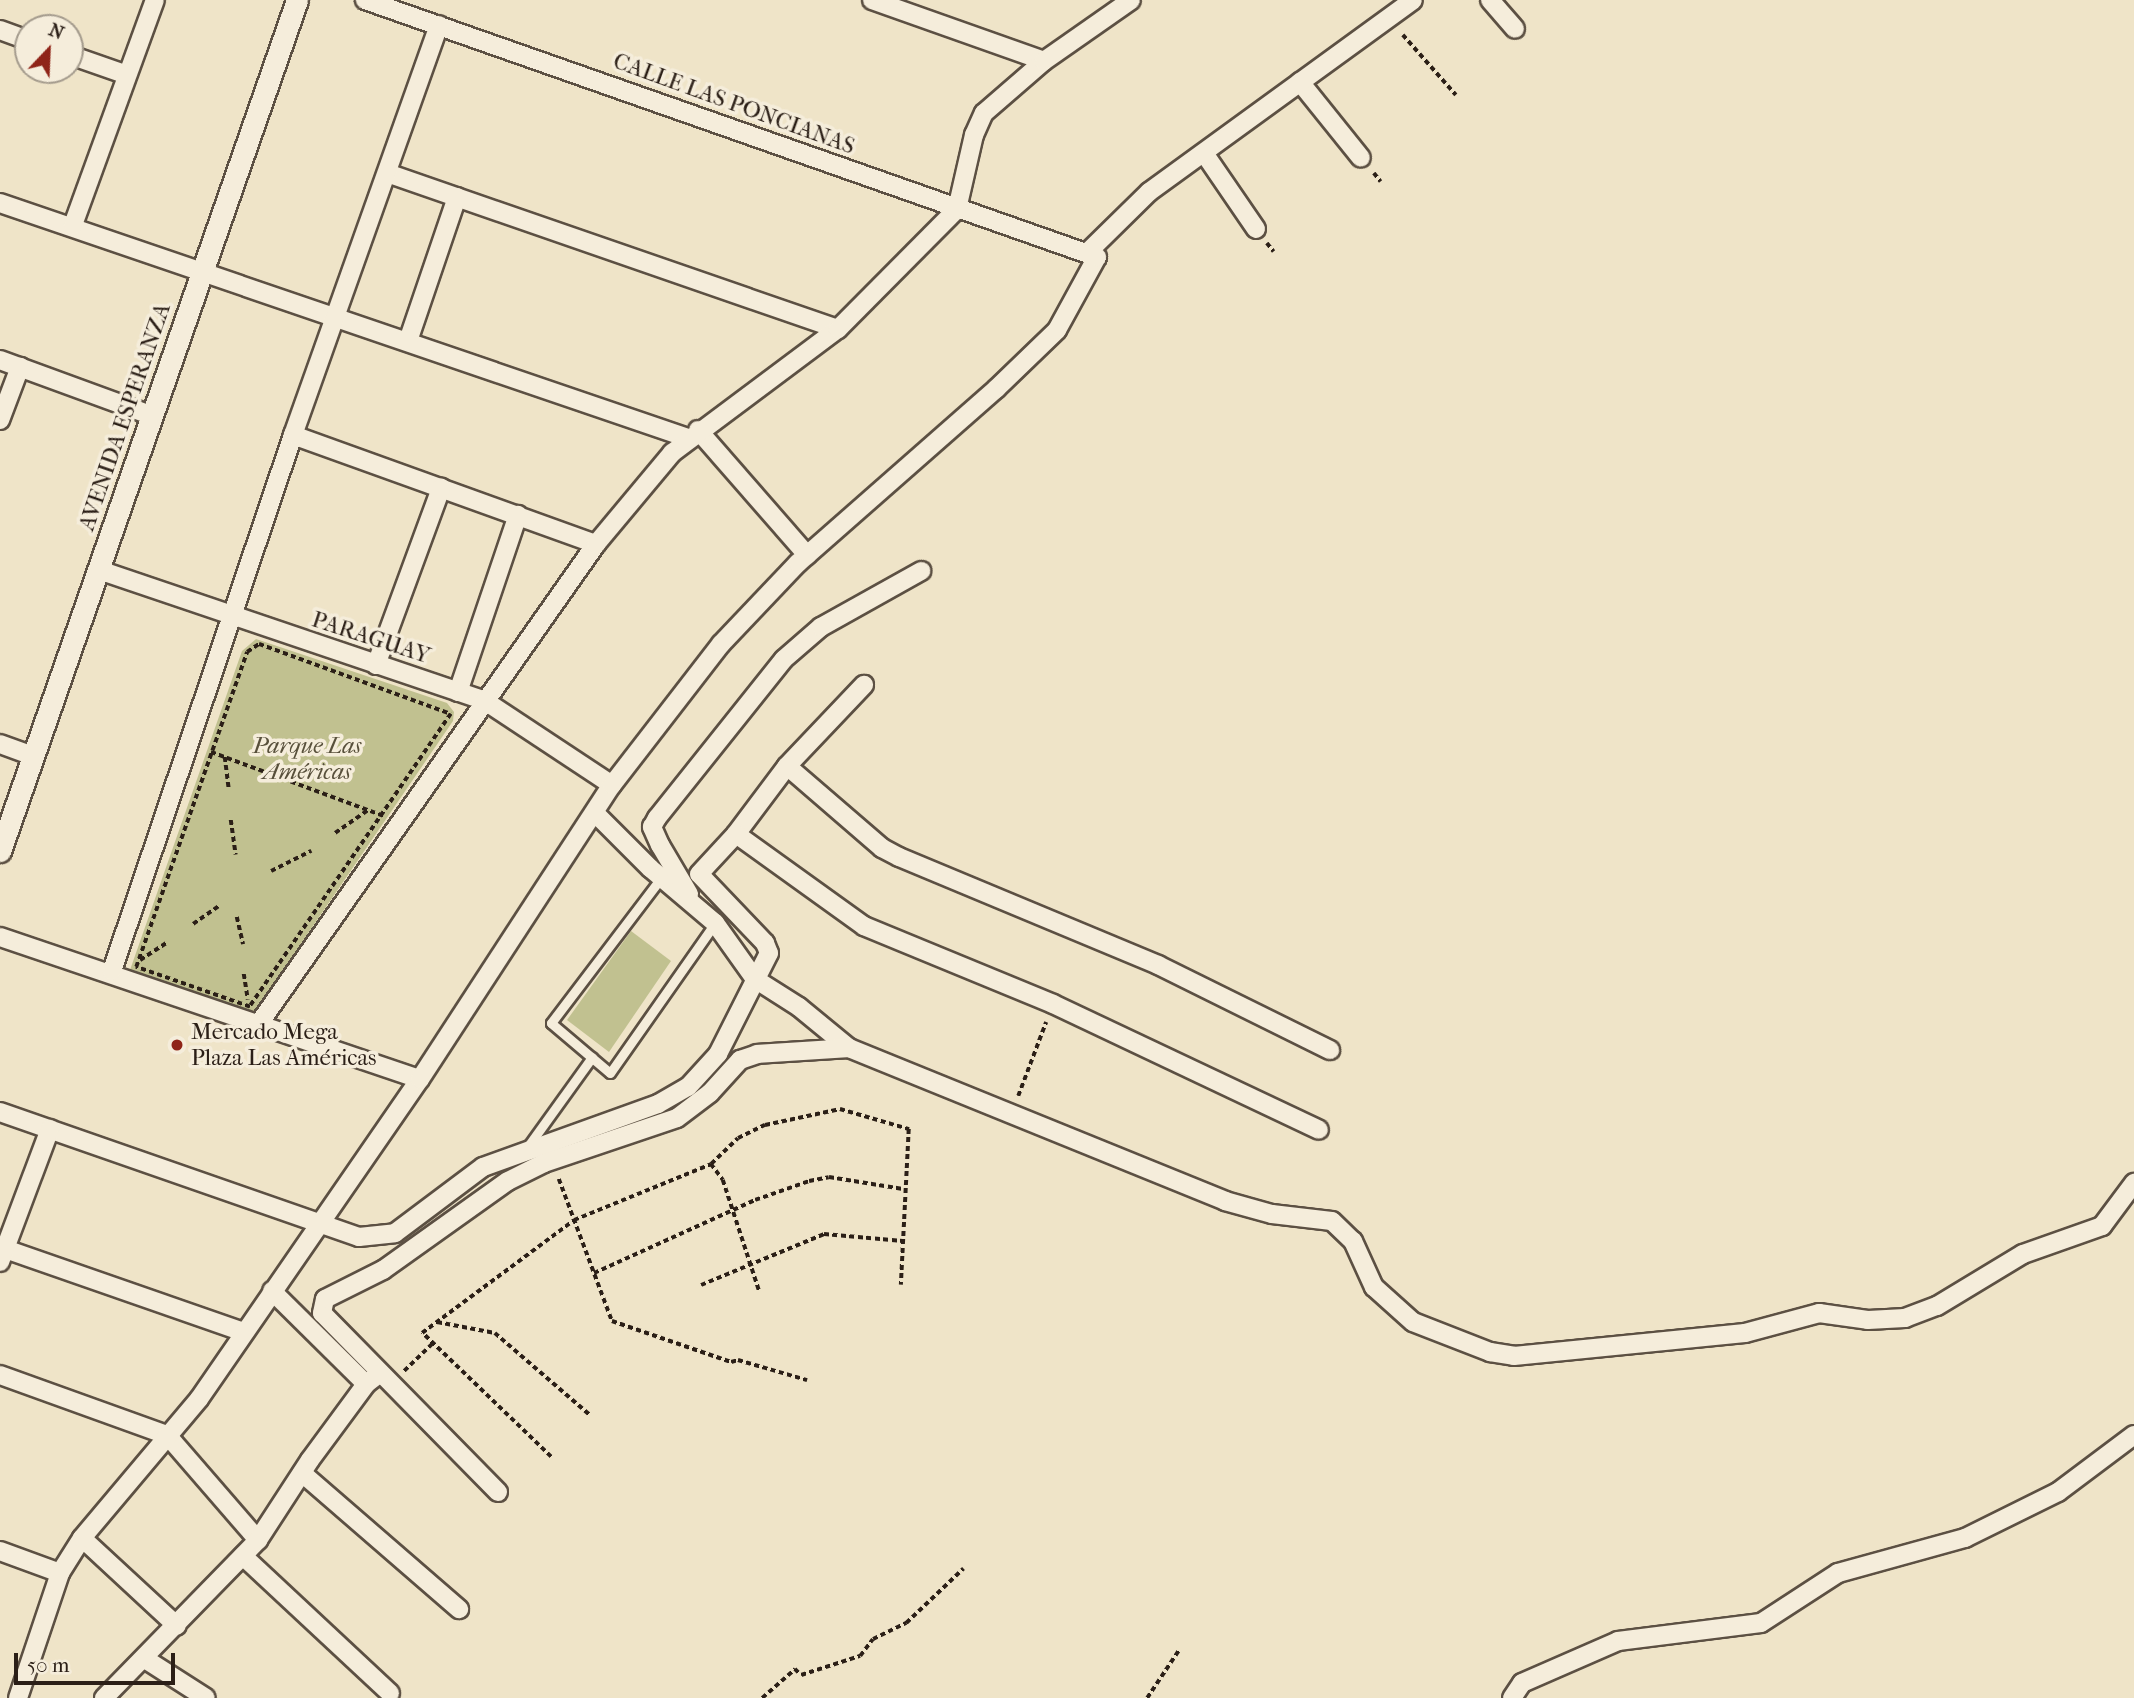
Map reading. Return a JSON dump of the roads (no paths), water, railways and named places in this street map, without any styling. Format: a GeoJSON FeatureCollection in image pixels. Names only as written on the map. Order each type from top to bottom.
{"type":"FeatureCollection","features":[{"type":"Feature","properties":{"kind":"street"},"geometry":{"type":"LineString","coordinates":[[73,225],[155,0]]}},
{"type":"Feature","properties":{"kind":"street","name":"AVENIDA ESPERANZA"},"geometry":{"type":"LineString","coordinates":[[0,851],[297,0]]}},
{"type":"Feature","properties":{"kind":"street","name":"CALLE LAS PONCIANAS"},"geometry":{"type":"LineString","coordinates":[[365,0],[957,209],[1088,251]]}},
{"type":"Feature","properties":{"kind":"street"},"geometry":{"type":"LineString","coordinates":[[872,0],[1044,61]]}},
{"type":"Feature","properties":{"kind":"street"},"geometry":{"type":"LineString","coordinates":[[18,1698],[60,1573],[82,1538],[167,1436],[183,1421],[420,1079],[612,785],[722,644],[807,555],[996,389],[1057,330],[1093,270],[1097,257],[1088,251],[1149,192],[1413,0]]}},
{"type":"Feature","properties":{"kind":"street"},"geometry":{"type":"LineString","coordinates":[[1490,0],[1515,29]]}},
{"type":"Feature","properties":{"kind":"street"},"geometry":{"type":"LineString","coordinates":[[250,1017],[401,821],[596,544],[693,434],[838,328],[957,209],[979,122],[1044,61],[1125,2]]}},
{"type":"Feature","properties":{"kind":"street"},"geometry":{"type":"LineString","coordinates":[[112,971],[293,435],[338,317],[439,25]]}},
{"type":"Feature","properties":{"kind":"street"},"geometry":{"type":"LineString","coordinates":[[84,60],[127,75]]}},
{"type":"Feature","properties":{"kind":"street"},"geometry":{"type":"LineString","coordinates":[[1300,82],[1361,158]]}},
{"type":"Feature","properties":{"kind":"street"},"geometry":{"type":"LineString","coordinates":[[1204,153],[1256,229]]}},
{"type":"Feature","properties":{"kind":"street"},"geometry":{"type":"LineString","coordinates":[[387,173],[838,328]]}},
{"type":"Feature","properties":{"kind":"street"},"geometry":{"type":"LineString","coordinates":[[408,341],[457,197]]}},
{"type":"Feature","properties":{"kind":"street"},"geometry":{"type":"LineString","coordinates":[[0,203],[73,225],[408,341],[693,434],[807,555]]}},
{"type":"Feature","properties":{"kind":"street"},"geometry":{"type":"LineString","coordinates":[[0,359],[153,416]]}},
{"type":"Feature","properties":{"kind":"street"},"geometry":{"type":"LineString","coordinates":[[0,420],[20,366]]}},
{"type":"Feature","properties":{"kind":"street"},"geometry":{"type":"LineString","coordinates":[[293,435],[596,544]]}},
{"type":"Feature","properties":{"kind":"street"},"geometry":{"type":"LineString","coordinates":[[376,665],[441,488]]}},
{"type":"Feature","properties":{"kind":"street"},"geometry":{"type":"LineString","coordinates":[[458,692],[517,515]]}},
{"type":"Feature","properties":{"kind":"street","name":"PARAGUAY"},"geometry":{"type":"LineString","coordinates":[[99,570],[232,618],[485,701],[612,785]]}},
{"type":"Feature","properties":{"kind":"street"},"geometry":{"type":"LineString","coordinates":[[693,900],[652,827],[657,818],[784,659],[821,627],[921,571]]}},
{"type":"Feature","properties":{"kind":"street"},"geometry":{"type":"LineString","coordinates":[[0,1112],[321,1221],[359,1237],[395,1233],[483,1167],[658,1104],[688,1087],[718,1054],[769,948],[699,874],[702,865],[736,834],[787,766],[864,685]]}},
{"type":"Feature","properties":{"kind":"street"},"geometry":{"type":"LineString","coordinates":[[0,744],[33,757]]}},
{"type":"Feature","properties":{"kind":"street"},"geometry":{"type":"LineString","coordinates":[[787,766],[882,848],[899,857],[1158,965],[1330,1050]]}},
{"type":"Feature","properties":{"kind":"street"},"geometry":{"type":"LineString","coordinates":[[595,813],[661,878],[693,900],[715,923],[755,979],[799,1007],[849,1048],[1225,1201],[1272,1214],[1332,1221],[1353,1241],[1374,1287],[1413,1322],[1490,1352],[1514,1356],[1745,1333],[1819,1313],[1868,1320],[1905,1318],[1937,1306],[2023,1254],[2102,1227],[2134,1183]]}},
{"type":"Feature","properties":{"kind":"street"},"geometry":{"type":"LineString","coordinates":[[736,834],[864,926],[1053,1004],[1319,1130]]}},
{"type":"Feature","properties":{"kind":"street"},"geometry":{"type":"LineString","coordinates":[[0,937],[250,1017],[420,1079]]}},
{"type":"Feature","properties":{"kind":"street"},"geometry":{"type":"LineString","coordinates":[[378,1381],[322,1313],[325,1299],[383,1270],[508,1181],[552,1160],[677,1118],[710,1093],[740,1060],[757,1054],[849,1048]]}},
{"type":"Feature","properties":{"kind":"street"},"geometry":{"type":"LineString","coordinates":[[50,1129],[2,1256],[243,1332]]}},
{"type":"Feature","properties":{"kind":"street"},"geometry":{"type":"LineString","coordinates":[[272,1291],[378,1381],[498,1492]]}},
{"type":"Feature","properties":{"kind":"street"},"geometry":{"type":"LineString","coordinates":[[0,1375],[167,1436],[258,1540]]}},
{"type":"Feature","properties":{"kind":"street"},"geometry":{"type":"LineString","coordinates":[[104,1698],[145,1659],[258,1540],[302,1473],[378,1381]]}},
{"type":"Feature","properties":{"kind":"street"},"geometry":{"type":"LineString","coordinates":[[1512,1698],[1522,1683],[1618,1641],[1761,1623],[1838,1573],[1965,1538],[2057,1492],[2134,1435]]}},
{"type":"Feature","properties":{"kind":"street"},"geometry":{"type":"LineString","coordinates":[[302,1473],[459,1609]]}},
{"type":"Feature","properties":{"kind":"street"},"geometry":{"type":"LineString","coordinates":[[82,1538],[177,1626]]}},
{"type":"Feature","properties":{"kind":"street"},"geometry":{"type":"LineString","coordinates":[[0,1551],[60,1573]]}},
{"type":"Feature","properties":{"kind":"street"},"geometry":{"type":"LineString","coordinates":[[243,1556],[363,1673],[390,1693]]}},
{"type":"Feature","properties":{"kind":"street"},"geometry":{"type":"LineString","coordinates":[[145,1659],[206,1698]]}},
{"type":"Feature","properties":{"kind":"lane"},"geometry":{"type":"LineString","coordinates":[[661,878],[551,1023],[610,1073],[715,923]]}},
{"type":"Feature","properties":{"kind":"lane"},"geometry":{"type":"LineString","coordinates":[[525,1151],[592,1057]]}},
{"type":"Feature","properties":{"kind":"place","name":"Mercado Mega Plaza Las Américas"},"geometry":{"type":"Point","coordinates":[177,1045]}},
{"type":"Feature","properties":{"kind":"park label","name":"Parque Las Américas"},"geometry":{"type":"Point","coordinates":[307,759]}}]}
